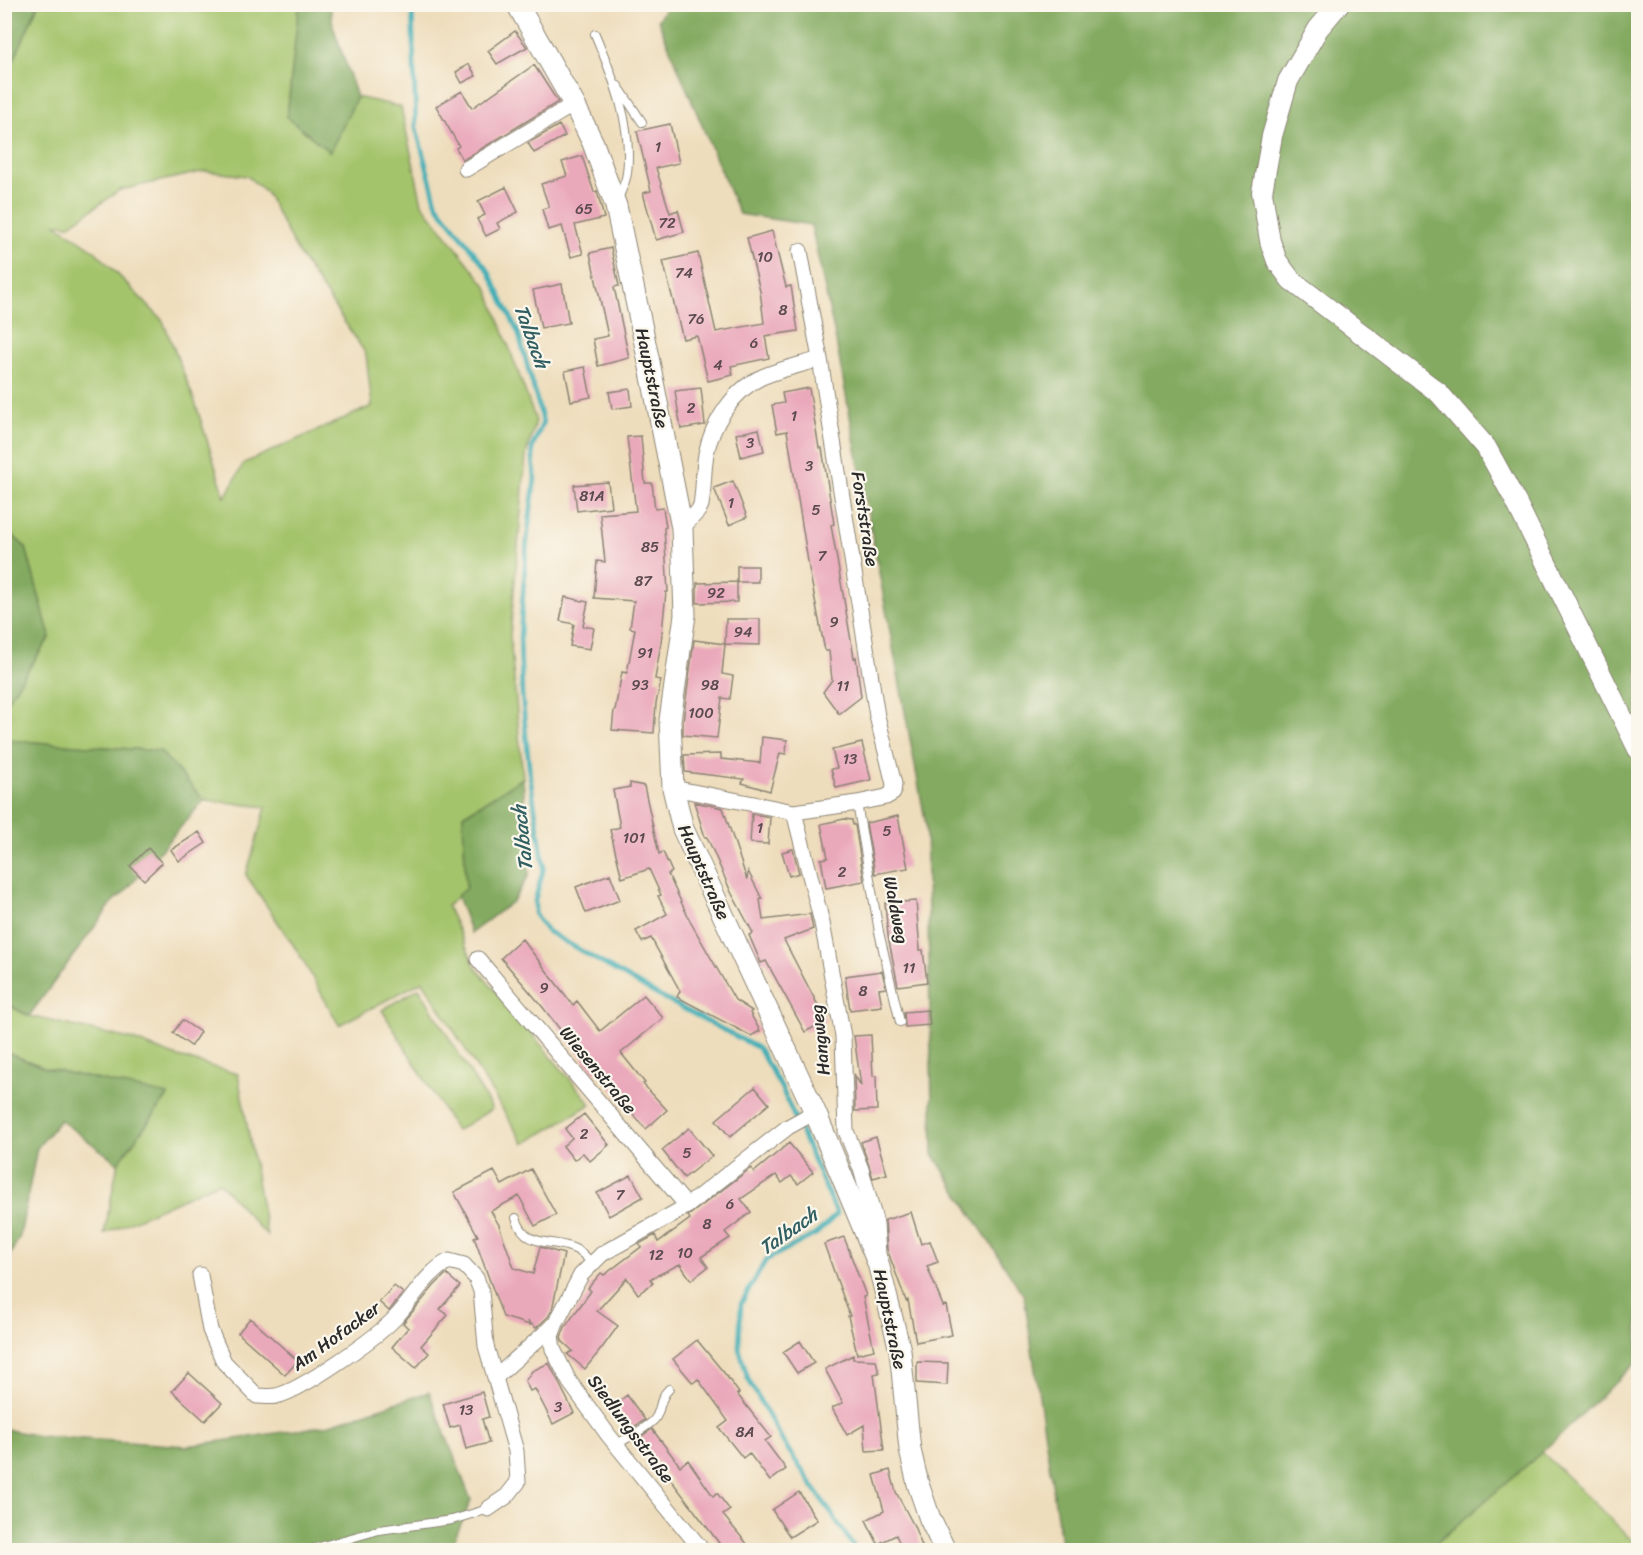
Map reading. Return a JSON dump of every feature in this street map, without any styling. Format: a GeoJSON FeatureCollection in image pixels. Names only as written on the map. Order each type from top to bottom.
{"type":"FeatureCollection","features":[{"type":"Feature","properties":{"kind":"main road","name":"Hauptstraße"},"geometry":{"type":"LineString","coordinates":[[517,4],[593,142],[615,206],[682,528],[686,615],[670,720],[673,788],[682,829],[809,1115],[878,1263],[900,1350],[910,1450],[930,1519],[945,1551]]}},
{"type":"Feature","properties":{"kind":"street"},"geometry":{"type":"LineString","coordinates":[[1339,4],[1318,29],[1288,81],[1272,136],[1262,192],[1270,241],[1277,261],[1291,280],[1439,393],[1486,447],[1516,502],[1638,749]]}},
{"type":"Feature","properties":{"kind":"street"},"geometry":{"type":"LineString","coordinates":[[466,169],[574,104]]}},
{"type":"Feature","properties":{"kind":"street","name":"Forststraße"},"geometry":{"type":"LineString","coordinates":[[800,251],[820,359],[877,716],[894,784],[893,793],[886,797],[857,803]]}},
{"type":"Feature","properties":{"kind":"street"},"geometry":{"type":"LineString","coordinates":[[682,528],[701,505],[710,440],[722,414],[738,394],[762,377],[820,359]]}},
{"type":"Feature","properties":{"kind":"street"},"geometry":{"type":"LineString","coordinates":[[673,788],[794,812],[857,803]]}},
{"type":"Feature","properties":{"kind":"street","name":"Hangweg"},"geometry":{"type":"LineString","coordinates":[[794,812],[822,923],[843,1036],[846,1131],[861,1169],[876,1224],[878,1263]]}},
{"type":"Feature","properties":{"kind":"street","name":"Wiesenstraße"},"geometry":{"type":"LineString","coordinates":[[478,959],[687,1206]]}},
{"type":"Feature","properties":{"kind":"street"},"geometry":{"type":"LineString","coordinates":[[496,1377],[556,1323],[581,1275],[602,1254],[687,1206],[788,1127],[809,1115]]}},
{"type":"Feature","properties":{"kind":"street","name":"Am Hofacker"},"geometry":{"type":"LineString","coordinates":[[200,1275],[210,1330],[224,1362],[257,1396],[275,1396],[299,1387],[374,1337],[394,1319],[438,1266],[449,1261],[464,1265],[476,1278],[482,1291],[486,1346],[516,1450],[518,1482],[507,1497],[488,1509]]}},
{"type":"Feature","properties":{"kind":"street","name":"Siedlungsstraße"},"geometry":{"type":"LineString","coordinates":[[556,1323],[551,1336],[554,1349],[569,1381],[616,1445],[702,1551]]}},
{"type":"Feature","properties":{"kind":"lane"},"geometry":{"type":"LineString","coordinates":[[595,34],[615,82],[626,129],[627,175],[615,206]]}},
{"type":"Feature","properties":{"kind":"lane"},"geometry":{"type":"LineString","coordinates":[[615,82],[642,122]]}},
{"type":"Feature","properties":{"kind":"lane","name":"Waldweg"},"geometry":{"type":"LineString","coordinates":[[857,803],[879,932],[900,1022]]}},
{"type":"Feature","properties":{"kind":"lane"},"geometry":{"type":"LineString","coordinates":[[516,1218],[520,1231],[528,1238],[574,1249],[592,1263]]}},
{"type":"Feature","properties":{"kind":"lane"},"geometry":{"type":"LineString","coordinates":[[616,1445],[654,1419],[662,1395],[669,1389]]}},
{"type":"Feature","properties":{"kind":"lane"},"geometry":{"type":"LineString","coordinates":[[309,1551],[379,1530],[452,1520],[488,1509]]}},
{"type":"Feature","properties":{"kind":"green space"},"geometry":{"type":"Polygon","coordinates":[[[668,4],[1638,5],[1638,1361],[1542,1452],[1428,1550],[1062,1550],[1024,1296],[933,1154],[926,825],[835,336],[811,225],[739,214],[658,20],[668,4]]]}},
{"type":"Feature","properties":{"kind":"green space"},"geometry":{"type":"Polygon","coordinates":[[[4,5],[38,5],[5,80],[4,5]]]}},
{"type":"Feature","properties":{"kind":"green space"},"geometry":{"type":"Polygon","coordinates":[[[38,5],[299,5],[287,117],[330,152],[357,97],[401,107],[422,204],[487,287],[536,421],[526,455],[510,636],[523,778],[463,815],[466,889],[447,906],[476,968],[591,1104],[524,1144],[423,981],[339,1025],[298,952],[246,875],[266,807],[204,800],[160,751],[5,740],[5,704],[50,637],[26,548],[5,528],[5,80],[38,5]],[[205,171],[120,190],[70,225],[56,224],[94,250],[163,321],[195,402],[225,497],[244,463],[372,406],[366,354],[297,251],[266,192],[247,176],[205,171]]]}},
{"type":"Feature","properties":{"kind":"green space"},"geometry":{"type":"Polygon","coordinates":[[[299,5],[330,5],[333,26],[357,97],[330,152],[287,117],[299,5]]]}},
{"type":"Feature","properties":{"kind":"green space"},"geometry":{"type":"Polygon","coordinates":[[[5,528],[26,548],[50,637],[5,704],[5,528]]]}},
{"type":"Feature","properties":{"kind":"green space"},"geometry":{"type":"Polygon","coordinates":[[[4,740],[160,751],[204,800],[123,894],[115,899],[29,1016],[5,1003],[4,740]]]}},
{"type":"Feature","properties":{"kind":"green space"},"geometry":{"type":"Polygon","coordinates":[[[523,778],[529,875],[513,901],[471,933],[457,896],[466,888],[463,815],[523,778]]]}},
{"type":"Feature","properties":{"kind":"green space"},"geometry":{"type":"Polygon","coordinates":[[[419,988],[492,1109],[456,1131],[382,1010],[419,988]]]}},
{"type":"Feature","properties":{"kind":"green space"},"geometry":{"type":"Polygon","coordinates":[[[4,1003],[29,1016],[130,1039],[172,1055],[238,1074],[267,1236],[219,1182],[104,1234],[118,1163],[168,1096],[46,1068],[5,1052],[4,1003]]]}},
{"type":"Feature","properties":{"kind":"green space"},"geometry":{"type":"Polygon","coordinates":[[[5,1052],[46,1068],[168,1095],[118,1163],[60,1120],[37,1148],[20,1236],[5,1265],[5,1052]]]}},
{"type":"Feature","properties":{"kind":"green space"},"geometry":{"type":"Polygon","coordinates":[[[429,1392],[471,1500],[450,1550],[5,1550],[4,1429],[39,1436],[187,1446],[324,1426],[429,1392]]]}},
{"type":"Feature","properties":{"kind":"green space"},"geometry":{"type":"Polygon","coordinates":[[[1542,1452],[1638,1546],[1638,1550],[1428,1550],[1542,1452]]]}},
{"type":"Feature","properties":{"kind":"building"},"geometry":{"type":"Polygon","coordinates":[[[515,31],[527,47],[497,64],[488,51],[515,31]]]}},
{"type":"Feature","properties":{"kind":"building"},"geometry":{"type":"Polygon","coordinates":[[[469,64],[476,76],[462,83],[456,72],[469,64]]]}},
{"type":"Feature","properties":{"kind":"building"},"geometry":{"type":"Polygon","coordinates":[[[534,65],[558,102],[463,160],[456,148],[459,146],[436,106],[462,91],[472,108],[534,65]]]}},
{"type":"Feature","properties":{"kind":"building"},"geometry":{"type":"Polygon","coordinates":[[[670,124],[679,163],[656,168],[670,213],[678,210],[684,232],[656,240],[643,193],[651,191],[637,131],[670,124]]]}},
{"type":"Feature","properties":{"kind":"building"},"geometry":{"type":"Polygon","coordinates":[[[559,125],[565,136],[534,153],[528,143],[559,125]]]}},
{"type":"Feature","properties":{"kind":"building"},"geometry":{"type":"Polygon","coordinates":[[[582,156],[594,192],[597,191],[604,218],[575,225],[583,254],[571,257],[562,226],[548,230],[542,209],[549,207],[541,184],[567,176],[562,162],[582,156]]]}},
{"type":"Feature","properties":{"kind":"building"},"geometry":{"type":"Polygon","coordinates":[[[506,187],[518,212],[497,223],[500,229],[486,236],[477,219],[485,215],[478,201],[506,187]]]}},
{"type":"Feature","properties":{"kind":"building"},"geometry":{"type":"Polygon","coordinates":[[[772,231],[786,287],[791,286],[798,331],[765,336],[769,358],[731,366],[733,375],[708,381],[697,336],[683,339],[663,261],[698,253],[716,332],[764,323],[760,291],[747,238],[772,231]]]}},
{"type":"Feature","properties":{"kind":"building"},"geometry":{"type":"Polygon","coordinates":[[[611,248],[619,286],[614,287],[629,358],[598,366],[593,339],[608,336],[590,253],[611,248]]]}},
{"type":"Feature","properties":{"kind":"building"},"geometry":{"type":"Polygon","coordinates":[[[562,284],[569,323],[541,328],[533,290],[562,284]]]}},
{"type":"Feature","properties":{"kind":"building"},"geometry":{"type":"Polygon","coordinates":[[[585,367],[591,397],[571,401],[565,371],[585,367]]]}},
{"type":"Feature","properties":{"kind":"building"},"geometry":{"type":"Polygon","coordinates":[[[701,388],[705,425],[681,429],[675,391],[701,388]]]}},
{"type":"Feature","properties":{"kind":"building"},"geometry":{"type":"Polygon","coordinates":[[[809,388],[819,448],[822,448],[834,524],[831,525],[854,658],[856,657],[861,697],[839,714],[823,692],[832,680],[829,651],[825,651],[810,574],[787,431],[777,433],[772,405],[784,403],[782,393],[809,388]]]}},
{"type":"Feature","properties":{"kind":"building"},"geometry":{"type":"Polygon","coordinates":[[[630,389],[632,406],[612,409],[609,392],[630,389]]]}},
{"type":"Feature","properties":{"kind":"building"},"geometry":{"type":"Polygon","coordinates":[[[759,429],[764,451],[741,457],[736,434],[759,429]]]}},
{"type":"Feature","properties":{"kind":"building"},"geometry":{"type":"Polygon","coordinates":[[[641,436],[645,483],[652,483],[655,509],[663,508],[666,527],[664,528],[668,592],[666,592],[655,679],[661,680],[656,703],[654,733],[612,730],[622,672],[627,673],[635,629],[630,628],[634,601],[594,598],[597,561],[605,562],[600,514],[636,511],[627,437],[641,436]]]}},
{"type":"Feature","properties":{"kind":"building"},"geometry":{"type":"Polygon","coordinates":[[[733,481],[747,517],[729,525],[714,488],[733,481]]]}},
{"type":"Feature","properties":{"kind":"building"},"geometry":{"type":"Polygon","coordinates":[[[608,482],[611,507],[577,511],[574,485],[608,482]]]}},
{"type":"Feature","properties":{"kind":"building"},"geometry":{"type":"Polygon","coordinates":[[[737,566],[758,566],[758,582],[737,582],[737,566]]]}},
{"type":"Feature","properties":{"kind":"building"},"geometry":{"type":"Polygon","coordinates":[[[737,582],[737,602],[697,603],[697,583],[737,582]]]}},
{"type":"Feature","properties":{"kind":"building"},"geometry":{"type":"Polygon","coordinates":[[[565,597],[588,602],[583,626],[594,628],[590,649],[570,646],[574,624],[560,621],[565,597]]]}},
{"type":"Feature","properties":{"kind":"building"},"geometry":{"type":"Polygon","coordinates":[[[726,619],[760,619],[760,645],[725,644],[726,619]]]}},
{"type":"Feature","properties":{"kind":"building"},"geometry":{"type":"Polygon","coordinates":[[[694,640],[725,644],[722,674],[733,676],[730,699],[722,698],[717,738],[683,735],[694,640]]]}},
{"type":"Feature","properties":{"kind":"building"},"geometry":{"type":"Polygon","coordinates":[[[762,737],[787,740],[786,754],[780,753],[770,791],[742,783],[744,779],[685,772],[684,755],[721,754],[721,759],[760,763],[762,737]]]}},
{"type":"Feature","properties":{"kind":"building"},"geometry":{"type":"Polygon","coordinates":[[[862,743],[871,780],[836,788],[831,769],[837,768],[832,750],[862,743]]]}},
{"type":"Feature","properties":{"kind":"building"},"geometry":{"type":"Polygon","coordinates":[[[630,783],[644,786],[659,854],[663,852],[672,872],[668,874],[691,923],[735,1000],[752,1011],[750,1013],[760,1031],[751,1036],[677,997],[680,991],[651,938],[642,942],[636,931],[667,914],[649,869],[622,878],[610,830],[620,827],[613,790],[630,787],[630,783]]]}},
{"type":"Feature","properties":{"kind":"building"},"geometry":{"type":"Polygon","coordinates":[[[694,802],[723,808],[747,880],[748,871],[762,899],[760,899],[763,920],[810,914],[813,929],[784,940],[826,1021],[805,1032],[766,961],[761,963],[749,935],[753,933],[705,837],[694,802]]]}},
{"type":"Feature","properties":{"kind":"building"},"geometry":{"type":"Polygon","coordinates":[[[752,814],[770,817],[768,844],[750,843],[752,814]]]}},
{"type":"Feature","properties":{"kind":"building"},"geometry":{"type":"Polygon","coordinates":[[[898,816],[908,868],[875,874],[866,823],[898,816]]]}},
{"type":"Feature","properties":{"kind":"building"},"geometry":{"type":"Polygon","coordinates":[[[844,819],[852,820],[855,825],[864,881],[826,888],[821,859],[828,858],[821,824],[844,819]]]}},
{"type":"Feature","properties":{"kind":"building"},"geometry":{"type":"Polygon","coordinates":[[[199,832],[206,843],[179,861],[171,850],[199,832]]]}},
{"type":"Feature","properties":{"kind":"building"},"geometry":{"type":"Polygon","coordinates":[[[148,848],[162,863],[144,880],[130,866],[148,848]]]}},
{"type":"Feature","properties":{"kind":"building"},"geometry":{"type":"Polygon","coordinates":[[[793,849],[799,873],[789,876],[782,852],[793,849]]]}},
{"type":"Feature","properties":{"kind":"building"},"geometry":{"type":"Polygon","coordinates":[[[610,874],[620,900],[586,913],[576,887],[610,874]]]}},
{"type":"Feature","properties":{"kind":"building"},"geometry":{"type":"Polygon","coordinates":[[[916,901],[920,950],[923,950],[927,982],[898,986],[888,936],[885,903],[916,901]]]}},
{"type":"Feature","properties":{"kind":"building"},"geometry":{"type":"Polygon","coordinates":[[[522,939],[573,1005],[577,1001],[600,1031],[644,995],[663,1018],[621,1053],[645,1083],[643,1084],[667,1110],[646,1129],[598,1070],[594,1073],[501,958],[522,939]]]}},
{"type":"Feature","properties":{"kind":"building"},"geometry":{"type":"Polygon","coordinates":[[[882,971],[886,988],[879,989],[882,1006],[850,1010],[845,976],[882,971]]]}},
{"type":"Feature","properties":{"kind":"building"},"geometry":{"type":"Polygon","coordinates":[[[928,1010],[930,1025],[905,1027],[904,1012],[928,1010]]]}},
{"type":"Feature","properties":{"kind":"building"},"geometry":{"type":"Polygon","coordinates":[[[182,1020],[200,1032],[191,1046],[173,1033],[182,1020]]]}},
{"type":"Feature","properties":{"kind":"building"},"geometry":{"type":"Polygon","coordinates":[[[871,1035],[877,1110],[855,1111],[854,1074],[861,1086],[854,1036],[871,1035]]]}},
{"type":"Feature","properties":{"kind":"building"},"geometry":{"type":"Polygon","coordinates":[[[755,1087],[769,1104],[730,1137],[716,1120],[755,1087]]]}},
{"type":"Feature","properties":{"kind":"building"},"geometry":{"type":"Polygon","coordinates":[[[584,1114],[609,1145],[590,1161],[583,1153],[574,1160],[563,1146],[572,1138],[565,1129],[584,1114]]]}},
{"type":"Feature","properties":{"kind":"building"},"geometry":{"type":"Polygon","coordinates":[[[689,1128],[712,1156],[684,1178],[662,1150],[689,1128]]]}},
{"type":"Feature","properties":{"kind":"building"},"geometry":{"type":"Polygon","coordinates":[[[876,1137],[887,1174],[873,1178],[861,1142],[876,1137]]]}},
{"type":"Feature","properties":{"kind":"building"},"geometry":{"type":"Polygon","coordinates":[[[789,1143],[813,1172],[798,1184],[791,1176],[782,1183],[776,1175],[741,1199],[751,1212],[725,1232],[730,1238],[701,1257],[708,1267],[691,1280],[680,1264],[650,1279],[653,1283],[638,1294],[627,1278],[597,1311],[618,1326],[602,1348],[585,1369],[567,1354],[573,1351],[562,1341],[561,1337],[565,1327],[591,1291],[588,1288],[601,1273],[604,1275],[641,1247],[639,1244],[655,1235],[658,1242],[690,1219],[688,1216],[751,1168],[754,1172],[789,1143]]]}},
{"type":"Feature","properties":{"kind":"building"},"geometry":{"type":"Polygon","coordinates":[[[531,1169],[556,1215],[535,1226],[519,1196],[491,1211],[499,1225],[514,1268],[533,1274],[540,1247],[564,1254],[552,1310],[536,1328],[528,1321],[530,1325],[503,1317],[474,1237],[478,1236],[454,1192],[494,1171],[502,1185],[531,1169]]]}},
{"type":"Feature","properties":{"kind":"building"},"geometry":{"type":"Polygon","coordinates":[[[631,1175],[643,1197],[609,1216],[597,1193],[631,1175]]]}},
{"type":"Feature","properties":{"kind":"building"},"geometry":{"type":"Polygon","coordinates":[[[911,1212],[921,1244],[930,1241],[938,1262],[927,1266],[943,1306],[946,1305],[952,1335],[916,1342],[908,1300],[906,1301],[887,1249],[885,1220],[911,1212]]]}},
{"type":"Feature","properties":{"kind":"building"},"geometry":{"type":"Polygon","coordinates":[[[844,1237],[866,1296],[863,1297],[874,1350],[857,1354],[848,1316],[850,1316],[824,1244],[844,1237]]]}},
{"type":"Feature","properties":{"kind":"building"},"geometry":{"type":"Polygon","coordinates":[[[446,1274],[460,1286],[440,1309],[448,1315],[421,1346],[429,1353],[416,1368],[392,1347],[408,1328],[403,1323],[446,1274]]]}},
{"type":"Feature","properties":{"kind":"building"},"geometry":{"type":"Polygon","coordinates":[[[394,1286],[403,1293],[389,1311],[379,1302],[394,1286]]]}},
{"type":"Feature","properties":{"kind":"building"},"geometry":{"type":"Polygon","coordinates":[[[250,1318],[298,1361],[285,1375],[238,1333],[250,1318]]]}},
{"type":"Feature","properties":{"kind":"building"},"geometry":{"type":"Polygon","coordinates":[[[697,1340],[771,1437],[765,1441],[786,1469],[770,1481],[749,1453],[743,1458],[719,1428],[728,1421],[698,1379],[693,1383],[673,1359],[697,1340]]]}},
{"type":"Feature","properties":{"kind":"building"},"geometry":{"type":"Polygon","coordinates":[[[800,1341],[814,1363],[797,1373],[783,1352],[800,1341]]]}},
{"type":"Feature","properties":{"kind":"building"},"geometry":{"type":"Polygon","coordinates":[[[853,1355],[853,1359],[876,1360],[879,1373],[874,1374],[884,1450],[866,1451],[864,1425],[847,1435],[832,1408],[843,1403],[825,1369],[853,1355]]]}},
{"type":"Feature","properties":{"kind":"building"},"geometry":{"type":"Polygon","coordinates":[[[917,1362],[948,1363],[947,1385],[917,1383],[917,1362]]]}},
{"type":"Feature","properties":{"kind":"building"},"geometry":{"type":"Polygon","coordinates":[[[549,1363],[574,1413],[553,1424],[535,1389],[530,1391],[525,1381],[532,1371],[549,1363]]]}},
{"type":"Feature","properties":{"kind":"building"},"geometry":{"type":"Polygon","coordinates":[[[189,1373],[222,1403],[205,1421],[172,1391],[189,1373]]]}},
{"type":"Feature","properties":{"kind":"building"},"geometry":{"type":"Polygon","coordinates":[[[482,1392],[489,1417],[482,1419],[489,1443],[466,1449],[460,1425],[450,1428],[443,1404],[482,1392]]]}},
{"type":"Feature","properties":{"kind":"building"},"geometry":{"type":"Polygon","coordinates":[[[627,1395],[645,1420],[632,1428],[613,1406],[627,1395]]]}},
{"type":"Feature","properties":{"kind":"building"},"geometry":{"type":"Polygon","coordinates":[[[652,1429],[680,1466],[688,1460],[713,1496],[717,1493],[730,1510],[723,1515],[753,1551],[711,1551],[719,1543],[639,1438],[652,1429]]]}},
{"type":"Feature","properties":{"kind":"building"},"geometry":{"type":"Polygon","coordinates":[[[890,1470],[896,1492],[924,1551],[903,1551],[896,1535],[878,1544],[866,1520],[884,1511],[874,1475],[890,1470]]]}},
{"type":"Feature","properties":{"kind":"building"},"geometry":{"type":"Polygon","coordinates":[[[799,1492],[817,1520],[790,1537],[772,1510],[799,1492]]]}},
{"type":"Feature","properties":{"kind":"waterway","name":"Talbach"},"geometry":{"type":"LineString","coordinates":[[412,4],[416,128],[437,205],[488,270],[518,332],[543,422],[532,448],[535,478],[527,540],[520,636],[522,694],[530,776],[544,867],[535,900],[535,915],[547,931],[659,996],[758,1048],[782,1089],[837,1214],[816,1234],[766,1260],[741,1304],[739,1348],[748,1379],[783,1442],[856,1550]]}}]}
